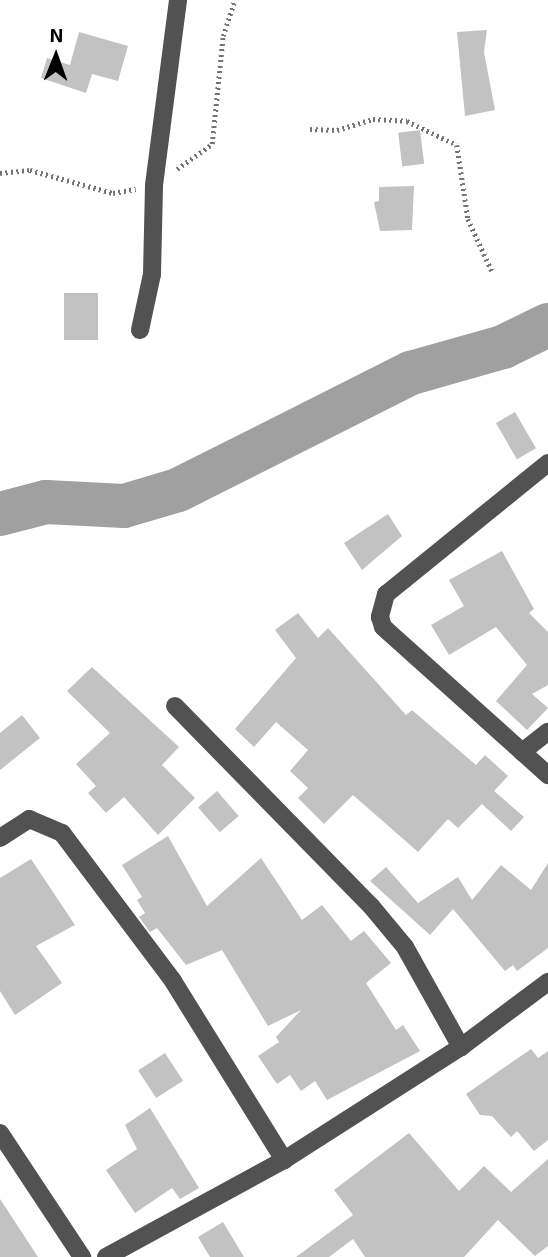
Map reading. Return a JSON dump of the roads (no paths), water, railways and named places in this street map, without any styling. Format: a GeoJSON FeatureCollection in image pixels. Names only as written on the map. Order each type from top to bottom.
{"type":"FeatureCollection","features":[{"type":"Feature","properties":{"kind":"street"},"geometry":{"type":"LineString","coordinates":[[140,330],[152,274],[154,186],[178,0]]}},
{"type":"Feature","properties":{"kind":"street"},"geometry":{"type":"LineString","coordinates":[[548,463],[381,605],[383,627],[548,775]]}},
{"type":"Feature","properties":{"kind":"street"},"geometry":{"type":"LineString","coordinates":[[175,706],[371,906],[405,947],[461,1047]]}},
{"type":"Feature","properties":{"kind":"street"},"geometry":{"type":"LineString","coordinates":[[522,752],[548,732]]}},
{"type":"Feature","properties":{"kind":"street"},"geometry":{"type":"LineString","coordinates":[[0,838],[29,819],[62,833],[165,970],[284,1160]]}},
{"type":"Feature","properties":{"kind":"street"},"geometry":{"type":"LineString","coordinates":[[106,1257],[284,1160],[461,1047],[548,982]]}},
{"type":"Feature","properties":{"kind":"street"},"geometry":{"type":"LineString","coordinates":[[0,1133],[82,1257]]}},
{"type":"Feature","properties":{"kind":"waterway"},"geometry":{"type":"LineString","coordinates":[[0,514],[46,502],[124,506],[178,490],[411,373],[503,347],[548,325]]}}]}
